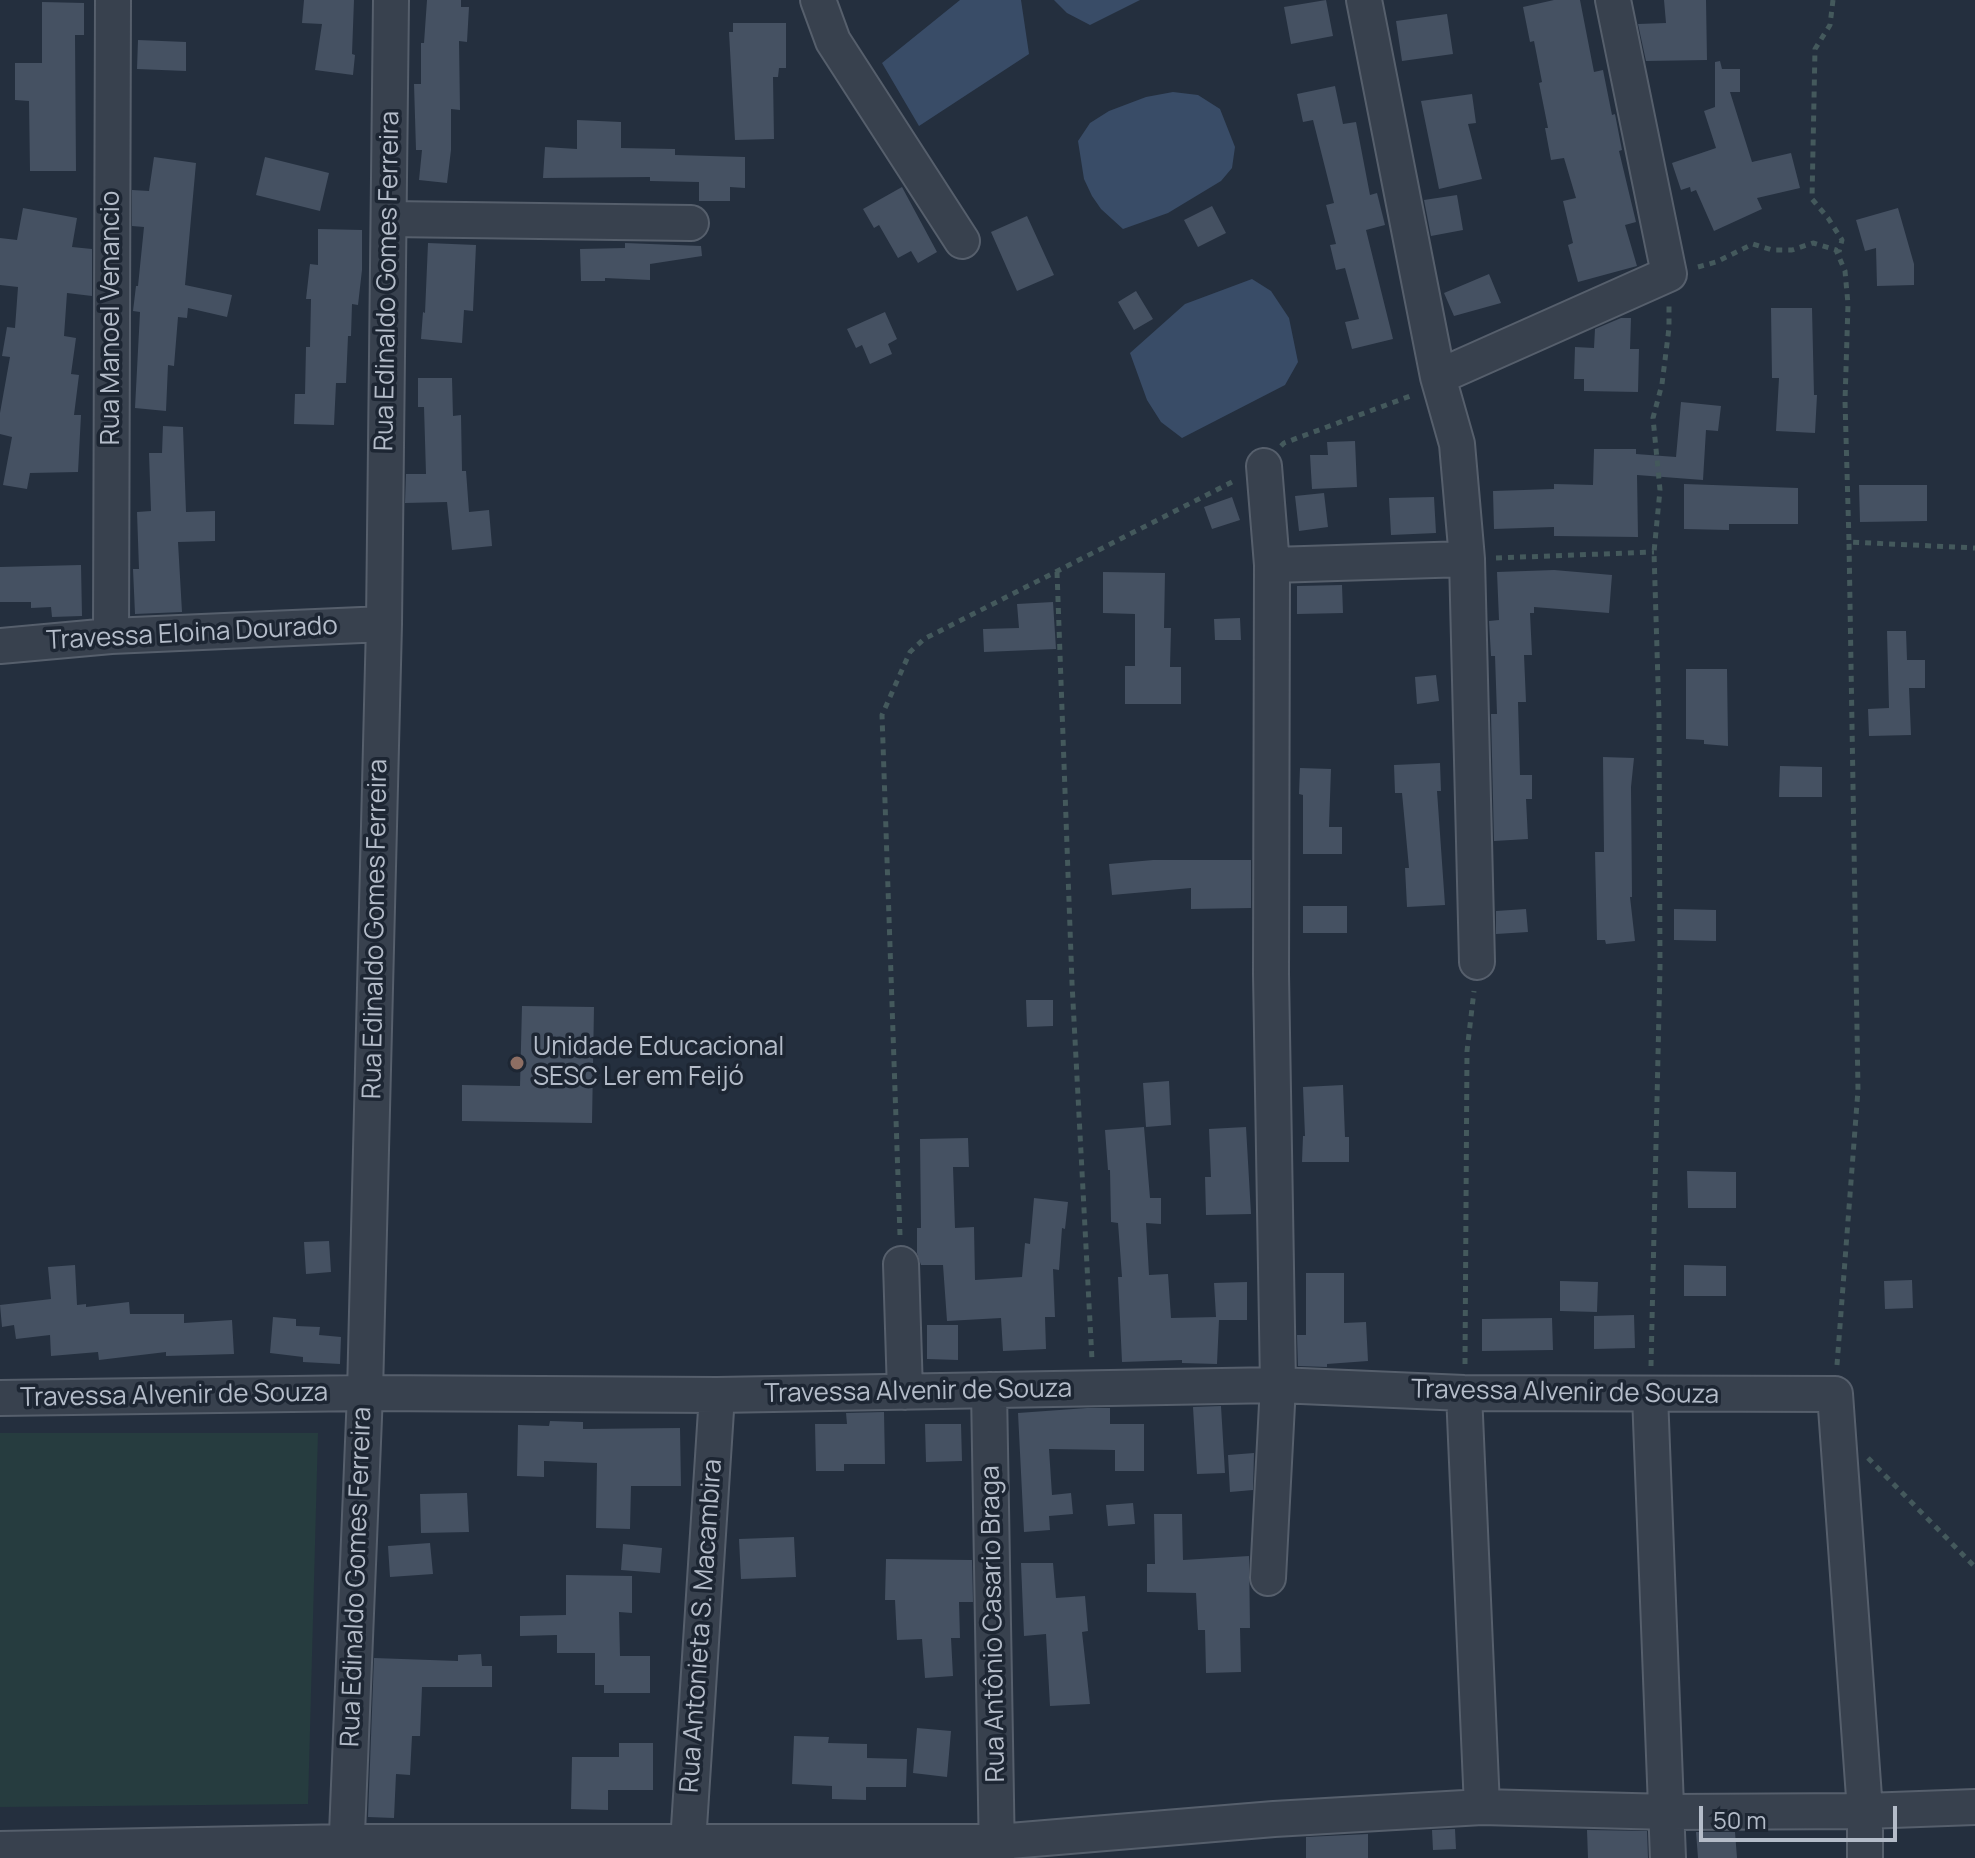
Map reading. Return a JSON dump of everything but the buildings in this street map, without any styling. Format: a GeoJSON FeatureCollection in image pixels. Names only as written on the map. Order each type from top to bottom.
{"type":"FeatureCollection","features":[{"type":"Feature","properties":{"kind":"street","name":"Rua Manoel Venancio"},"geometry":{"type":"LineString","coordinates":[[111,636],[113,0]]}},
{"type":"Feature","properties":{"kind":"street","name":"Rua Edinaldo Gomes Ferreira"},"geometry":{"type":"LineString","coordinates":[[346,1850],[365,1393],[384,624],[391,0]]}},
{"type":"Feature","properties":{"kind":"street"},"geometry":{"type":"LineString","coordinates":[[818,0],[833,41],[962,241]]}},
{"type":"Feature","properties":{"kind":"street"},"geometry":{"type":"LineString","coordinates":[[1364,0],[1438,377],[1457,444],[1467,559],[1477,962]]}},
{"type":"Feature","properties":{"kind":"street"},"geometry":{"type":"LineString","coordinates":[[1438,377],[1669,274],[1613,0]]}},
{"type":"Feature","properties":{"kind":"street"},"geometry":{"type":"LineString","coordinates":[[389,219],[691,223]]}},
{"type":"Feature","properties":{"kind":"street"},"geometry":{"type":"LineString","coordinates":[[1264,466],[1272,565],[1271,974],[1278,1385],[1268,1578]]}},
{"type":"Feature","properties":{"kind":"street"},"geometry":{"type":"LineString","coordinates":[[1272,565],[1467,559]]}},
{"type":"Feature","properties":{"kind":"street","name":"Travessa Eloina Dourado"},"geometry":{"type":"LineString","coordinates":[[0,646],[111,636],[384,624]]}},
{"type":"Feature","properties":{"kind":"street"},"geometry":{"type":"LineString","coordinates":[[901,1264],[905,1392]]}},
{"type":"Feature","properties":{"kind":"street","name":"Travessa Alvenir de Souza"},"geometry":{"type":"LineString","coordinates":[[0,1398],[365,1393],[717,1395],[1278,1385],[1464,1393],[1835,1394]]}},
{"type":"Feature","properties":{"kind":"street","name":"Rua Antônio Casario Braga"},"geometry":{"type":"LineString","coordinates":[[989,1390],[998,1850]]}},
{"type":"Feature","properties":{"kind":"street"},"geometry":{"type":"LineString","coordinates":[[1464,1393],[1482,1807]]}},
{"type":"Feature","properties":{"kind":"street"},"geometry":{"type":"LineString","coordinates":[[1835,1394],[1865,1811],[1865,1858]]}},
{"type":"Feature","properties":{"kind":"street","name":"Rua Antonieta S. Macambira"},"geometry":{"type":"LineString","coordinates":[[688,1851],[717,1395]]}},
{"type":"Feature","properties":{"kind":"street"},"geometry":{"type":"LineString","coordinates":[[1650,1395],[1669,1812],[1668,1858]]}},
{"type":"Feature","properties":{"kind":"street"},"geometry":{"type":"LineString","coordinates":[[0,1849],[104,1852],[998,1850],[1127,1833],[1274,1819],[1482,1807],[1669,1812],[1975,1807]]}},
{"type":"Feature","properties":{"kind":"path"},"geometry":{"type":"LineString","coordinates":[[1833,0],[1830,25],[1815,49],[1812,199],[1842,240],[1838,255]]}},
{"type":"Feature","properties":{"kind":"path"},"geometry":{"type":"LineString","coordinates":[[1650,1395],[1660,967],[1659,715],[1654,552],[1660,490],[1653,418],[1662,384],[1669,328],[1669,274],[1716,262],[1753,244],[1772,250],[1792,250],[1813,243],[1836,250],[1845,271],[1848,304],[1845,417],[1858,1090],[1835,1394]]}},
{"type":"Feature","properties":{"kind":"path"},"geometry":{"type":"LineString","coordinates":[[1849,542],[1975,548]]}},
{"type":"Feature","properties":{"kind":"path"},"geometry":{"type":"LineString","coordinates":[[1467,559],[1654,552]]}},
{"type":"Feature","properties":{"kind":"path"},"geometry":{"type":"LineString","coordinates":[[901,1264],[882,715],[910,652],[924,639],[1057,572],[1072,983],[1093,1389]]}},
{"type":"Feature","properties":{"kind":"path"},"geometry":{"type":"LineString","coordinates":[[1464,1393],[1468,1243],[1467,1051],[1477,962]]}},
{"type":"Feature","properties":{"kind":"path"},"geometry":{"type":"LineString","coordinates":[[1836,1433],[1882,1470],[1939,1533],[1975,1567]]}},
{"type":"Feature","properties":{"kind":"green space"},"geometry":{"type":"Polygon","coordinates":[[[0,1433],[318,1433],[308,1804],[0,1807],[0,1433]]]}},
{"type":"Feature","properties":{"kind":"water"},"geometry":{"type":"Polygon","coordinates":[[[960,0],[1021,0],[1029,54],[919,126],[882,63],[960,0]]]}},
{"type":"Feature","properties":{"kind":"water"},"geometry":{"type":"Polygon","coordinates":[[[1054,0],[1140,0],[1090,25],[1067,13],[1054,0]]]}},
{"type":"Feature","properties":{"kind":"water"},"geometry":{"type":"Polygon","coordinates":[[[1173,92],[1198,95],[1220,109],[1235,147],[1232,168],[1221,181],[1168,213],[1123,229],[1092,196],[1084,179],[1078,141],[1090,123],[1109,111],[1146,97],[1173,92]]]}},
{"type":"Feature","properties":{"kind":"water"},"geometry":{"type":"Polygon","coordinates":[[[1252,279],[1271,291],[1289,318],[1298,362],[1285,385],[1182,438],[1161,422],[1147,400],[1130,353],[1185,304],[1252,279]]]}},
{"type":"Feature","properties":{"kind":"place","name":"Unidade Educacional SESC Ler em Feijó"},"geometry":{"type":"Point","coordinates":[517,1063]}}]}
